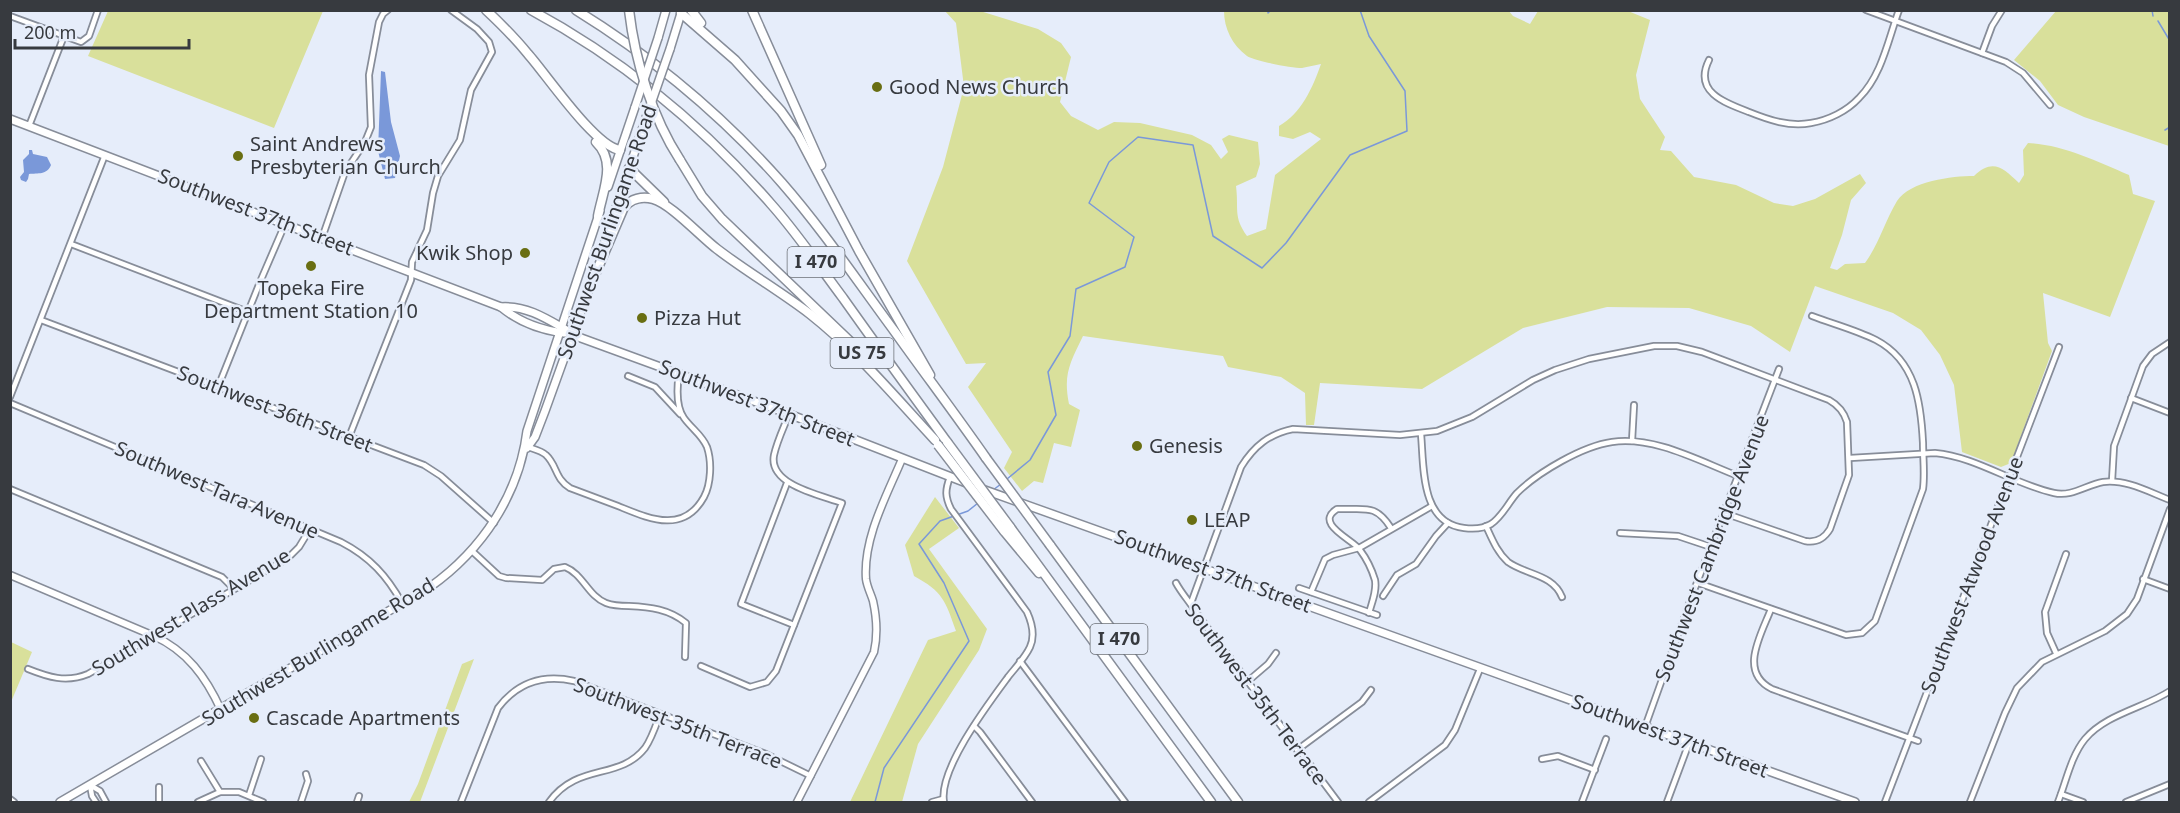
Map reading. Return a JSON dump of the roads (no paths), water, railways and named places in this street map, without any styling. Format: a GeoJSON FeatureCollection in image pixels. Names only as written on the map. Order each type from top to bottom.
{"type":"FeatureCollection","features":[{"type":"Feature","properties":{"kind":"highway"},"geometry":{"type":"LineString","coordinates":[[486,10],[529,54],[580,119],[608,146],[620,150]]}},
{"type":"Feature","properties":{"kind":"highway","name":"I 470"},"geometry":{"type":"LineString","coordinates":[[531,10],[579,38],[634,75],[687,119],[734,164],[792,229],[940,442],[1058,593],[1211,802]]}},
{"type":"Feature","properties":{"kind":"highway","name":"I 470"},"geometry":{"type":"LineString","coordinates":[[576,10],[643,55],[677,83],[723,123],[769,169],[829,242],[934,383],[986,458],[1238,802]]}},
{"type":"Feature","properties":{"kind":"highway","name":"US 75"},"geometry":{"type":"LineString","coordinates":[[629,10],[636,52],[658,117],[702,196],[722,219],[856,346],[940,442]]}},
{"type":"Feature","properties":{"kind":"highway"},"geometry":{"type":"LineString","coordinates":[[691,10],[699,21],[725,43],[735,60]]}},
{"type":"Feature","properties":{"kind":"highway","name":"US 75"},"geometry":{"type":"LineString","coordinates":[[752,10],[827,180],[870,268],[927,365],[934,383]]}},
{"type":"Feature","properties":{"kind":"highway"},"geometry":{"type":"LineString","coordinates":[[680,11],[735,60],[781,111],[798,135],[870,268]]}},
{"type":"Feature","properties":{"kind":"highway"},"geometry":{"type":"LineString","coordinates":[[529,54],[550,90],[607,155],[608,169],[598,216]]}},
{"type":"Feature","properties":{"kind":"highway"},"geometry":{"type":"LineString","coordinates":[[629,168],[670,209],[716,248],[811,315],[854,352],[940,442]]}},
{"type":"Feature","properties":{"kind":"highway"},"geometry":{"type":"LineString","coordinates":[[588,291],[607,250],[620,214],[627,204],[635,199],[646,198],[656,200],[670,209]]}},
{"type":"Feature","properties":{"kind":"main road","name":"Southwest Burlingame Road"},"geometry":{"type":"LineString","coordinates":[[526,449],[527,431],[666,10]]}},
{"type":"Feature","properties":{"kind":"main road","name":"Southwest Burlingame Road"},"geometry":{"type":"LineString","coordinates":[[60,802],[402,604],[450,572],[472,551],[494,523],[512,488],[526,449],[545,411],[573,334],[670,48],[680,11]]}},
{"type":"Feature","properties":{"kind":"main road","name":"Southwest 37th Street"},"geometry":{"type":"LineString","coordinates":[[10,119],[501,307],[514,318],[551,332],[561,330]]}},
{"type":"Feature","properties":{"kind":"main road"},"geometry":{"type":"LineString","coordinates":[[629,168],[620,150],[631,148],[639,139]]}},
{"type":"Feature","properties":{"kind":"main road","name":"Southwest 37th Street"},"geometry":{"type":"LineString","coordinates":[[501,307],[515,306],[551,320],[561,330],[789,414],[950,477],[1855,802]]}},
{"type":"Feature","properties":{"kind":"street"},"geometry":{"type":"LineString","coordinates":[[10,16],[78,41],[85,41],[98,10]]}},
{"type":"Feature","properties":{"kind":"street"},"geometry":{"type":"LineString","coordinates":[[322,238],[345,172],[365,142],[371,127],[369,75],[379,22],[388,10]]}},
{"type":"Feature","properties":{"kind":"street"},"geometry":{"type":"LineString","coordinates":[[349,437],[411,280],[412,262],[427,230],[438,176],[460,140],[468,100],[491,54],[490,44],[477,29],[451,10]]}},
{"type":"Feature","properties":{"kind":"street"},"geometry":{"type":"LineString","coordinates":[[1866,10],[2006,62],[2019,70],[2050,105]]}},
{"type":"Feature","properties":{"kind":"street"},"geometry":{"type":"LineString","coordinates":[[1709,60],[1704,75],[1706,83],[1712,93],[1724,103],[1785,124],[1811,123],[1842,112],[1869,86],[1879,66],[1899,10]]}},
{"type":"Feature","properties":{"kind":"street"},"geometry":{"type":"LineString","coordinates":[[1982,53],[1992,26],[2002,10]]}},
{"type":"Feature","properties":{"kind":"street"},"geometry":{"type":"LineString","coordinates":[[29,126],[64,36]]}},
{"type":"Feature","properties":{"kind":"street"},"geometry":{"type":"LineString","coordinates":[[10,397],[105,155]]}},
{"type":"Feature","properties":{"kind":"street"},"geometry":{"type":"LineString","coordinates":[[218,387],[285,224]]}},
{"type":"Feature","properties":{"kind":"street"},"geometry":{"type":"LineString","coordinates":[[71,244],[248,312]]}},
{"type":"Feature","properties":{"kind":"street"},"geometry":{"type":"LineString","coordinates":[[1698,583],[1846,635],[1868,630],[1877,616],[1920,498],[1924,480],[1919,400],[1911,375],[1900,359],[1876,340],[1812,315]]}},
{"type":"Feature","properties":{"kind":"street","name":"Southwest 36th Street"},"geometry":{"type":"LineString","coordinates":[[41,320],[433,470],[494,523]]}},
{"type":"Feature","properties":{"kind":"street"},"geometry":{"type":"LineString","coordinates":[[2112,482],[2114,446],[2131,398],[2147,360],[2169,342]]}},
{"type":"Feature","properties":{"kind":"street"},"geometry":{"type":"LineString","coordinates":[[1191,603],[1241,467],[1249,454],[1264,440],[1293,429],[1421,434],[1458,424],[1533,380],[1555,370],[1589,359],[1647,346],[1677,346],[1693,349],[1775,380],[1837,405],[1846,422],[1850,458],[1848,482],[1830,529],[1821,539],[1805,541],[1724,513]]}},
{"type":"Feature","properties":{"kind":"street","name":"Southwest Atwood Avenue"},"geometry":{"type":"LineString","coordinates":[[1885,802],[2059,348]]}},
{"type":"Feature","properties":{"kind":"street","name":"Southwest Cambridge Avenue"},"geometry":{"type":"LineString","coordinates":[[1645,728],[1779,369]]}},
{"type":"Feature","properties":{"kind":"street"},"geometry":{"type":"LineString","coordinates":[[679,373],[679,403],[684,418]]}},
{"type":"Feature","properties":{"kind":"street"},"geometry":{"type":"LineString","coordinates":[[526,449],[545,453],[557,476],[563,484],[570,488],[654,520],[671,520],[690,513],[704,496],[708,484],[710,460],[706,446],[698,433],[655,387],[628,376]]}},
{"type":"Feature","properties":{"kind":"street"},"geometry":{"type":"LineString","coordinates":[[2131,398],[2169,413]]}},
{"type":"Feature","properties":{"kind":"street","name":"Southwest Tara Avenue"},"geometry":{"type":"LineString","coordinates":[[10,403],[341,542],[363,555],[383,573],[402,604]]}},
{"type":"Feature","properties":{"kind":"street"},"geometry":{"type":"LineString","coordinates":[[1632,441],[1634,405]]}},
{"type":"Feature","properties":{"kind":"street"},"geometry":{"type":"LineString","coordinates":[[701,666],[750,687],[767,682],[774,675],[842,503],[787,483],[779,475],[774,458],[789,414]]}},
{"type":"Feature","properties":{"kind":"street"},"geometry":{"type":"LineString","coordinates":[[1421,434],[1428,496],[1432,506],[1448,523],[1463,528],[1491,524],[1519,491],[1545,472],[1590,447],[1611,442],[1632,441],[1663,447],[1738,476]]}},
{"type":"Feature","properties":{"kind":"street"},"geometry":{"type":"LineString","coordinates":[[1850,458],[1935,453],[1955,456],[2057,493],[2074,492],[2096,484],[2112,482],[2131,485],[2169,500]]}},
{"type":"Feature","properties":{"kind":"street"},"geometry":{"type":"LineString","coordinates":[[797,802],[874,652],[877,618],[866,580],[867,556],[874,531],[902,459]]}},
{"type":"Feature","properties":{"kind":"street"},"geometry":{"type":"LineString","coordinates":[[932,802],[944,801],[944,787],[952,764],[983,710],[1029,649],[1032,639],[1029,616],[951,509],[946,499],[950,477]]}},
{"type":"Feature","properties":{"kind":"street"},"geometry":{"type":"LineString","coordinates":[[787,483],[741,604],[794,626]]}},
{"type":"Feature","properties":{"kind":"street"},"geometry":{"type":"LineString","coordinates":[[10,489],[222,578],[234,590]]}},
{"type":"Feature","properties":{"kind":"street"},"geometry":{"type":"LineString","coordinates":[[1311,592],[1325,560],[1359,548],[1432,506]]}},
{"type":"Feature","properties":{"kind":"street"},"geometry":{"type":"LineString","coordinates":[[1369,613],[1375,582],[1359,548],[1340,535],[1331,524],[1330,518],[1337,509],[1375,511],[1383,516],[1392,528]]}},
{"type":"Feature","properties":{"kind":"street"},"geometry":{"type":"LineString","coordinates":[[1970,802],[2017,688],[2031,671],[2056,653],[2116,625],[2134,604],[2169,509]]}},
{"type":"Feature","properties":{"kind":"street"},"geometry":{"type":"LineString","coordinates":[[1383,596],[1397,575],[1416,564],[1448,523]]}},
{"type":"Feature","properties":{"kind":"street"},"geometry":{"type":"LineString","coordinates":[[1486,526],[1495,546],[1508,561],[1553,583],[1562,597]]}},
{"type":"Feature","properties":{"kind":"street","name":"Southwest Plass Avenue"},"geometry":{"type":"LineString","coordinates":[[28,669],[55,678],[81,677],[294,553],[310,529]]}},
{"type":"Feature","properties":{"kind":"street"},"geometry":{"type":"LineString","coordinates":[[1620,533],[1678,536],[1711,547]]}},
{"type":"Feature","properties":{"kind":"street"},"geometry":{"type":"LineString","coordinates":[[472,551],[493,572],[506,578],[542,580],[554,569],[565,567],[576,574],[604,603],[649,607],[673,614],[686,623],[685,657]]}},
{"type":"Feature","properties":{"kind":"street"},"geometry":{"type":"LineString","coordinates":[[2056,653],[2047,633],[2045,612],[2066,554]]}},
{"type":"Feature","properties":{"kind":"street"},"geometry":{"type":"LineString","coordinates":[[10,575],[154,636],[174,647],[192,662],[204,677],[221,710]]}},
{"type":"Feature","properties":{"kind":"street"},"geometry":{"type":"LineString","coordinates":[[2144,579],[2169,589]]}},
{"type":"Feature","properties":{"kind":"street","name":"Southwest 35th Terrace"},"geometry":{"type":"LineString","coordinates":[[1176,583],[1297,750],[1338,802]]}},
{"type":"Feature","properties":{"kind":"street"},"geometry":{"type":"LineString","coordinates":[[1299,588],[1377,615]]}},
{"type":"Feature","properties":{"kind":"street"},"geometry":{"type":"LineString","coordinates":[[1771,609],[1753,658],[1754,671],[1762,683],[1772,689],[1918,741]]}},
{"type":"Feature","properties":{"kind":"street"},"geometry":{"type":"LineString","coordinates":[[1247,682],[1268,664],[1276,653]]}},
{"type":"Feature","properties":{"kind":"street"},"geometry":{"type":"LineString","coordinates":[[1020,661],[1125,802]]}},
{"type":"Feature","properties":{"kind":"street"},"geometry":{"type":"LineString","coordinates":[[1369,802],[1445,745],[1455,730],[1480,669]]}},
{"type":"Feature","properties":{"kind":"street","name":"Southwest 35th Terrace"},"geometry":{"type":"LineString","coordinates":[[461,802],[498,708],[516,690],[534,681],[555,678],[574,681],[766,754],[811,777]]}},
{"type":"Feature","properties":{"kind":"street"},"geometry":{"type":"LineString","coordinates":[[1297,750],[1362,702],[1371,690]]}},
{"type":"Feature","properties":{"kind":"street"},"geometry":{"type":"LineString","coordinates":[[2058,802],[2077,752],[2092,731],[2169,691]]}},
{"type":"Feature","properties":{"kind":"street"},"geometry":{"type":"LineString","coordinates":[[549,802],[562,788],[578,778],[620,766],[637,756],[651,738],[660,714]]}},
{"type":"Feature","properties":{"kind":"street"},"geometry":{"type":"LineString","coordinates":[[974,726],[1032,802]]}},
{"type":"Feature","properties":{"kind":"street"},"geometry":{"type":"LineString","coordinates":[[1582,802],[1606,739]]}},
{"type":"Feature","properties":{"kind":"street"},"geometry":{"type":"LineString","coordinates":[[1667,802],[1689,743]]}},
{"type":"Feature","properties":{"kind":"street"},"geometry":{"type":"LineString","coordinates":[[1542,759],[1558,756],[1595,770]]}},
{"type":"Feature","properties":{"kind":"street"},"geometry":{"type":"LineString","coordinates":[[249,795],[261,759]]}},
{"type":"Feature","properties":{"kind":"street"},"geometry":{"type":"LineString","coordinates":[[201,761],[220,792]]}},
{"type":"Feature","properties":{"kind":"street"},"geometry":{"type":"LineString","coordinates":[[302,802],[308,781],[306,774]]}},
{"type":"Feature","properties":{"kind":"street"},"geometry":{"type":"LineString","coordinates":[[2126,802],[2169,784]]}},
{"type":"Feature","properties":{"kind":"street"},"geometry":{"type":"LineString","coordinates":[[90,785],[96,802]]}},
{"type":"Feature","properties":{"kind":"street"},"geometry":{"type":"LineString","coordinates":[[90,785],[99,791],[106,802]]}},
{"type":"Feature","properties":{"kind":"street"},"geometry":{"type":"LineString","coordinates":[[159,787],[159,802]]}},
{"type":"Feature","properties":{"kind":"street"},"geometry":{"type":"LineString","coordinates":[[198,802],[220,792],[230,791],[249,795],[263,802]]}},
{"type":"Feature","properties":{"kind":"street"},"geometry":{"type":"LineString","coordinates":[[2061,794],[2083,802]]}},
{"type":"Feature","properties":{"kind":"street"},"geometry":{"type":"LineString","coordinates":[[357,802],[359,796]]}},
{"type":"Feature","properties":{"kind":"street"},"geometry":{"type":"LineString","coordinates":[[10,799],[14,802]]}},
{"type":"Feature","properties":{"kind":"water"},"geometry":{"type":"Polygon","coordinates":[[[381,71],[385,72],[391,122],[400,156],[395,178],[385,179],[378,151],[381,71]]]}},
{"type":"Feature","properties":{"kind":"water"},"geometry":{"type":"Polygon","coordinates":[[[29,150],[32,150],[33,154],[47,157],[51,165],[45,172],[29,174],[26,182],[20,177],[24,172],[23,160],[29,154],[29,150]]]}},
{"type":"Feature","properties":{"kind":"waterway"},"geometry":{"type":"LineString","coordinates":[[1268,10],[1268,13],[1271,10]]}},
{"type":"Feature","properties":{"kind":"waterway"},"geometry":{"type":"LineString","coordinates":[[1007,479],[1030,460],[1056,415],[1048,372],[1070,336],[1076,289],[1125,267],[1134,237],[1089,203],[1109,162],[1138,137],[1193,145],[1213,236],[1262,268],[1286,243],[1350,155],[1407,131],[1405,91],[1369,36],[1360,10]]}},
{"type":"Feature","properties":{"kind":"waterway"},"geometry":{"type":"LineString","coordinates":[[2152,10],[2153,16]]}},
{"type":"Feature","properties":{"kind":"waterway"},"geometry":{"type":"LineString","coordinates":[[2158,21],[2170,41]]}},
{"type":"Feature","properties":{"kind":"waterway"},"geometry":{"type":"LineString","coordinates":[[2165,130],[2170,127]]}},
{"type":"Feature","properties":{"kind":"waterway"},"geometry":{"type":"LineString","coordinates":[[993,490],[1001,484]]}},
{"type":"Feature","properties":{"kind":"waterway"},"geometry":{"type":"LineString","coordinates":[[875,802],[884,768],[969,641],[944,583],[919,544],[940,521],[968,511],[978,503]]}},
{"type":"Feature","properties":{"kind":"place","name":"Good News Church"},"geometry":{"type":"Point","coordinates":[877,87]}},
{"type":"Feature","properties":{"kind":"place","name":"Saint Andrews Presbyterian Church"},"geometry":{"type":"Point","coordinates":[238,156]}},
{"type":"Feature","properties":{"kind":"place","name":"Kwik Shop"},"geometry":{"type":"Point","coordinates":[525,253]}},
{"type":"Feature","properties":{"kind":"place","name":"Topeka Fire Department Station 10"},"geometry":{"type":"Point","coordinates":[311,266]}},
{"type":"Feature","properties":{"kind":"place","name":"Pizza Hut"},"geometry":{"type":"Point","coordinates":[642,318]}},
{"type":"Feature","properties":{"kind":"place","name":"Genesis"},"geometry":{"type":"Point","coordinates":[1137,446]}},
{"type":"Feature","properties":{"kind":"place","name":"LEAP"},"geometry":{"type":"Point","coordinates":[1192,520]}},
{"type":"Feature","properties":{"kind":"place","name":"Cascade Apartments"},"geometry":{"type":"Point","coordinates":[254,718]}}]}
